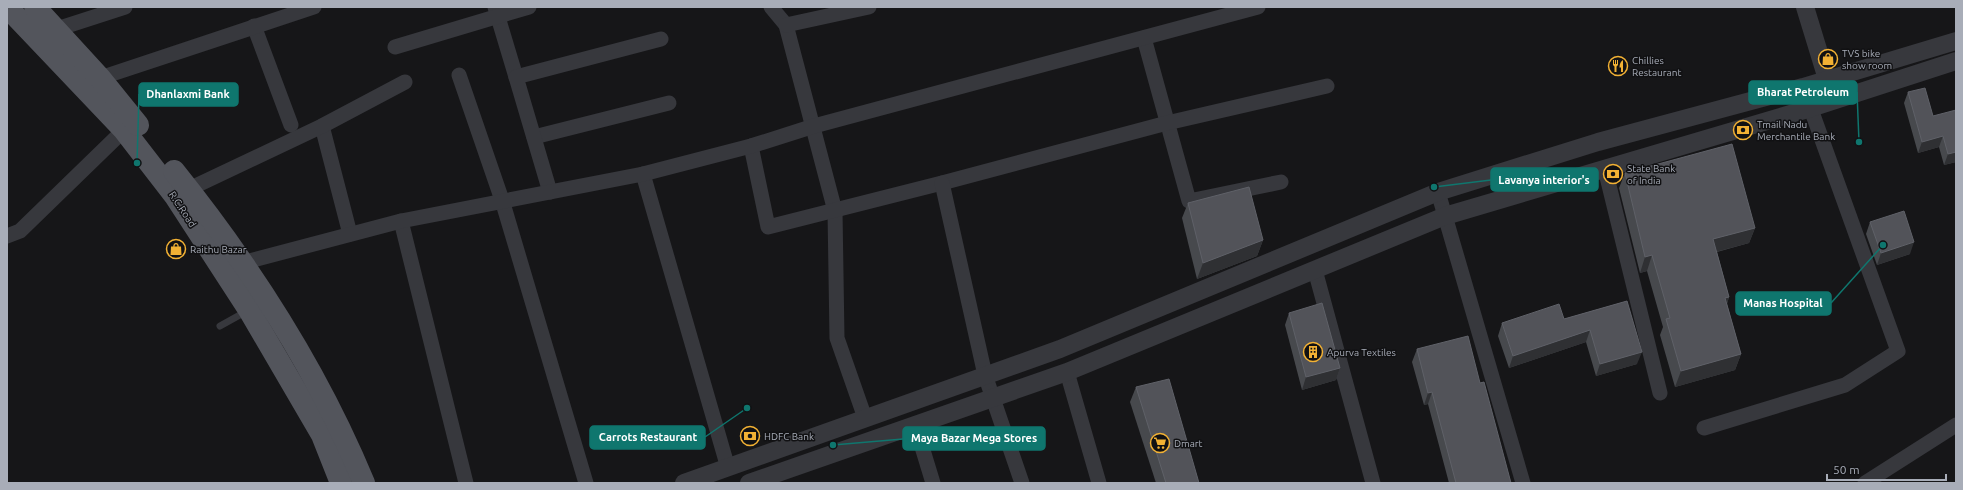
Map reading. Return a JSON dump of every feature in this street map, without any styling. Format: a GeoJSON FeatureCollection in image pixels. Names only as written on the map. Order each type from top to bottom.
{"type":"FeatureCollection","features":[{"type":"Feature","properties":{"kind":"main road","name":"R.C.Road"},"geometry":{"type":"LineString","coordinates":[[7,7],[124,130],[175,196],[249,310],[322,435],[341,483]]}},
{"type":"Feature","properties":{"kind":"main road","name":"R.C.Road"},"geometry":{"type":"LineString","coordinates":[[35,7],[57,29],[100,78],[189,189],[258,284],[300,350],[349,445],[364,483]]}},
{"type":"Feature","properties":{"kind":"street"},"geometry":{"type":"LineString","coordinates":[[57,29],[124,7]]}},
{"type":"Feature","properties":{"kind":"street"},"geometry":{"type":"LineString","coordinates":[[100,78],[314,7]]}},
{"type":"Feature","properties":{"kind":"street"},"geometry":{"type":"LineString","coordinates":[[395,47],[496,12],[529,7]]}},
{"type":"Feature","properties":{"kind":"street"},"geometry":{"type":"LineString","coordinates":[[771,7],[786,25],[814,126],[835,211],[837,338],[865,418]]}},
{"type":"Feature","properties":{"kind":"street"},"geometry":{"type":"LineString","coordinates":[[786,25],[869,7]]}},
{"type":"Feature","properties":{"kind":"street"},"geometry":{"type":"LineString","coordinates":[[221,268],[401,221],[502,200],[643,174],[751,146],[814,126],[1258,7]]}},
{"type":"Feature","properties":{"kind":"street"},"geometry":{"type":"LineString","coordinates":[[1805,7],[1834,100]]}},
{"type":"Feature","properties":{"kind":"street"},"geometry":{"type":"LineString","coordinates":[[496,12],[550,192]]}},
{"type":"Feature","properties":{"kind":"street"},"geometry":{"type":"LineString","coordinates":[[254,26],[291,125]]}},
{"type":"Feature","properties":{"kind":"street"},"geometry":{"type":"LineString","coordinates":[[1144,38],[1189,201],[1281,182]]}},
{"type":"Feature","properties":{"kind":"street"},"geometry":{"type":"LineString","coordinates":[[516,78],[661,39]]}},
{"type":"Feature","properties":{"kind":"street"},"geometry":{"type":"LineString","coordinates":[[684,483],[1060,349],[1438,192],[1598,142],[1803,87],[1956,41]]}},
{"type":"Feature","properties":{"kind":"street"},"geometry":{"type":"LineString","coordinates":[[749,483],[1067,372],[1444,216],[1811,108],[1956,62]]}},
{"type":"Feature","properties":{"kind":"street"},"geometry":{"type":"LineString","coordinates":[[460,75],[502,200],[586,483]]}},
{"type":"Feature","properties":{"kind":"street"},"geometry":{"type":"LineString","coordinates":[[189,189],[322,126],[405,82]]}},
{"type":"Feature","properties":{"kind":"street"},"geometry":{"type":"LineString","coordinates":[[751,146],[768,227],[942,184],[1167,123],[1327,86]]}},
{"type":"Feature","properties":{"kind":"street"},"geometry":{"type":"LineString","coordinates":[[1704,428],[1845,385],[1898,351],[1803,87]]}},
{"type":"Feature","properties":{"kind":"street"},"geometry":{"type":"LineString","coordinates":[[534,137],[669,103]]}},
{"type":"Feature","properties":{"kind":"street"},"geometry":{"type":"LineString","coordinates":[[322,126],[350,234]]}},
{"type":"Feature","properties":{"kind":"street"},"geometry":{"type":"LineString","coordinates":[[7,236],[20,231],[124,130]]}},
{"type":"Feature","properties":{"kind":"street"},"geometry":{"type":"LineString","coordinates":[[1606,169],[1660,393]]}},
{"type":"Feature","properties":{"kind":"street"},"geometry":{"type":"LineString","coordinates":[[643,174],[728,468]]}},
{"type":"Feature","properties":{"kind":"street"},"geometry":{"type":"LineString","coordinates":[[942,184],[985,375],[1022,483]]}},
{"type":"Feature","properties":{"kind":"street"},"geometry":{"type":"LineString","coordinates":[[1438,192],[1523,483]]}},
{"type":"Feature","properties":{"kind":"street"},"geometry":{"type":"LineString","coordinates":[[401,221],[466,483]]}},
{"type":"Feature","properties":{"kind":"street"},"geometry":{"type":"LineString","coordinates":[[1315,270],[1373,483]]}},
{"type":"Feature","properties":{"kind":"street"},"geometry":{"type":"LineString","coordinates":[[1067,372],[1099,483]]}},
{"type":"Feature","properties":{"kind":"street"},"geometry":{"type":"LineString","coordinates":[[915,424],[933,483]]}},
{"type":"Feature","properties":{"kind":"street"},"geometry":{"type":"LineString","coordinates":[[1865,483],[1956,425]]}},
{"type":"Feature","properties":{"kind":"lane"},"geometry":{"type":"LineString","coordinates":[[220,326],[249,310]]}},
{"type":"Feature","properties":{"kind":"building"},"geometry":{"type":"Polygon","coordinates":[[[1925,88],[1933,116],[1956,110],[1956,152],[1948,154],[1943,136],[1922,142],[1908,92],[1925,88]]]}},
{"type":"Feature","properties":{"kind":"building"},"geometry":{"type":"Polygon","coordinates":[[[1732,144],[1755,228],[1713,239],[1729,297],[1725,298],[1741,354],[1681,371],[1666,319],[1670,318],[1652,255],[1645,257],[1625,173],[1732,144]]]}},
{"type":"Feature","properties":{"kind":"building"},"geometry":{"type":"Polygon","coordinates":[[[1249,187],[1263,240],[1203,263],[1188,203],[1249,187]]]}},
{"type":"Feature","properties":{"kind":"building"},"geometry":{"type":"Polygon","coordinates":[[[1904,211],[1914,242],[1881,253],[1870,222],[1904,211]]]}},
{"type":"Feature","properties":{"kind":"building"},"geometry":{"type":"Polygon","coordinates":[[[1627,301],[1642,352],[1600,364],[1590,330],[1513,356],[1502,323],[1559,304],[1564,319],[1627,301]]]}},
{"type":"Feature","properties":{"kind":"building","name":"Apurva Textiles"},"geometry":{"type":"Polygon","coordinates":[[[1322,303],[1340,368],[1306,377],[1289,313],[1322,303]]]}},
{"type":"Feature","properties":{"kind":"building"},"geometry":{"type":"Polygon","coordinates":[[[1468,336],[1480,383],[1484,382],[1511,483],[1456,483],[1432,392],[1428,393],[1417,349],[1468,336]]]}},
{"type":"Feature","properties":{"kind":"building","name":"Dmart"},"geometry":{"type":"Polygon","coordinates":[[[1169,379],[1199,483],[1166,483],[1136,387],[1169,379]]]}},
{"type":"Feature","properties":{"kind":"place","name":"TVS bike show room"},"geometry":{"type":"Point","coordinates":[1828,59]}},
{"type":"Feature","properties":{"kind":"place","name":"Chillies Restaurant"},"geometry":{"type":"Point","coordinates":[1618,66]}},
{"type":"Feature","properties":{"kind":"place","name":"Tmail Nadu Merchantile Bank"},"geometry":{"type":"Point","coordinates":[1743,130]}},
{"type":"Feature","properties":{"kind":"place","name":"Bharat Petroleum"},"geometry":{"type":"Point","coordinates":[1859,142]}},
{"type":"Feature","properties":{"kind":"place","name":"Dhanlaxmi Bank"},"geometry":{"type":"Point","coordinates":[137,163]}},
{"type":"Feature","properties":{"kind":"place","name":"State Bank of India"},"geometry":{"type":"Point","coordinates":[1613,174]}},
{"type":"Feature","properties":{"kind":"place","name":"Lavanya interior's"},"geometry":{"type":"Point","coordinates":[1434,187]}},
{"type":"Feature","properties":{"kind":"place","name":"Manas Hospital"},"geometry":{"type":"Point","coordinates":[1883,245]}},
{"type":"Feature","properties":{"kind":"place","name":"Raithu Bazar"},"geometry":{"type":"Point","coordinates":[176,249]}},
{"type":"Feature","properties":{"kind":"place","name":"Apurva Textiles"},"geometry":{"type":"Point","coordinates":[1313,352]}},
{"type":"Feature","properties":{"kind":"place","name":"Carrots Restaurant"},"geometry":{"type":"Point","coordinates":[747,408]}},
{"type":"Feature","properties":{"kind":"place","name":"HDFC Bank"},"geometry":{"type":"Point","coordinates":[750,436]}},
{"type":"Feature","properties":{"kind":"place","name":"Dmart"},"geometry":{"type":"Point","coordinates":[1160,443]}},
{"type":"Feature","properties":{"kind":"place","name":"Maya Bazar Mega Stores"},"geometry":{"type":"Point","coordinates":[833,445]}}]}
